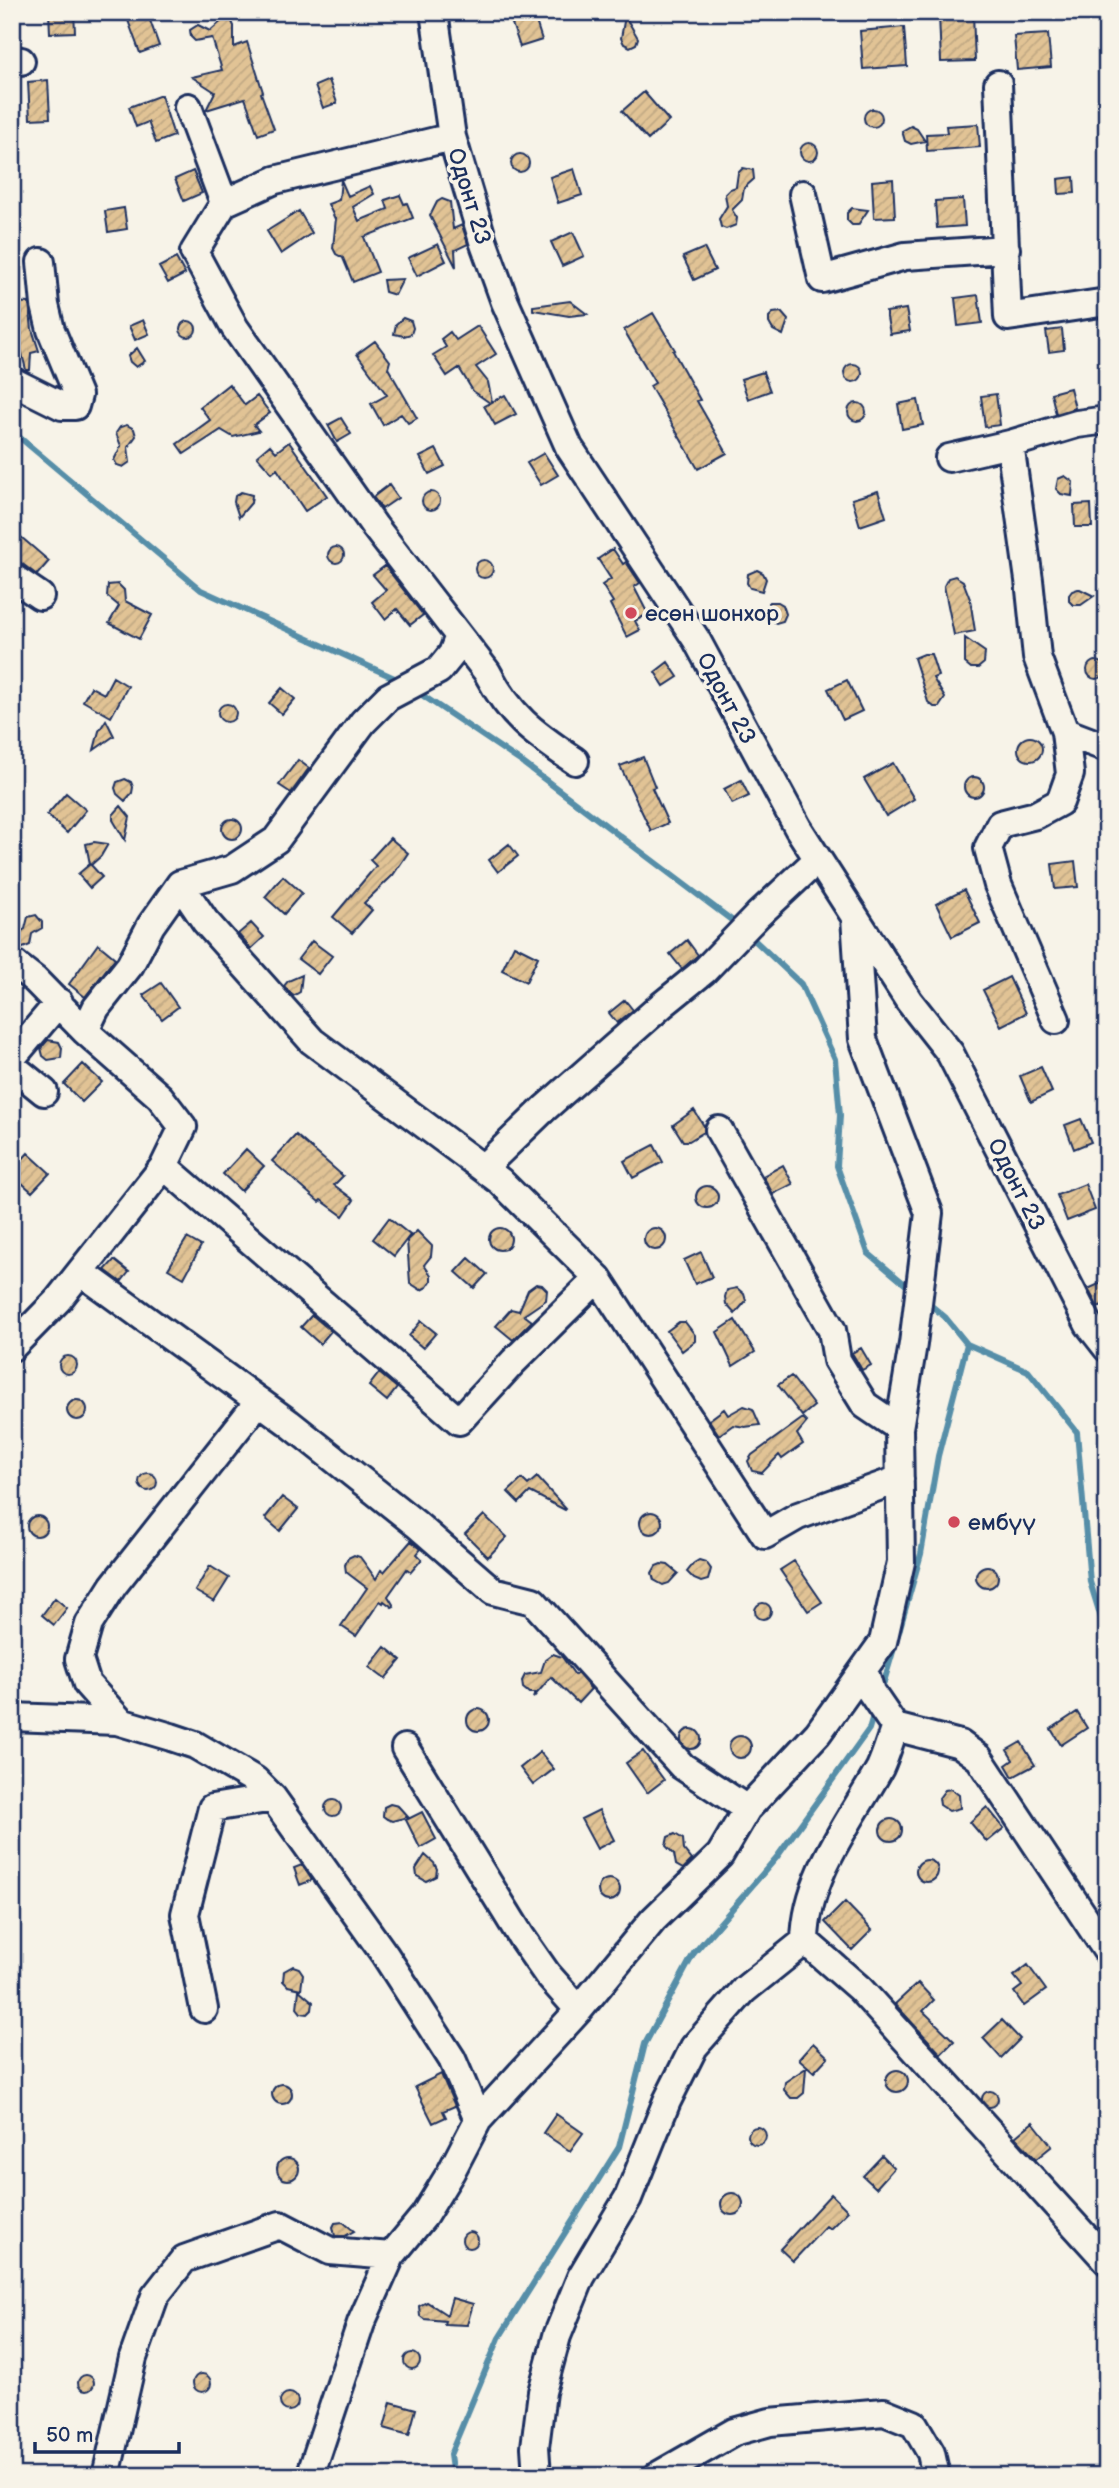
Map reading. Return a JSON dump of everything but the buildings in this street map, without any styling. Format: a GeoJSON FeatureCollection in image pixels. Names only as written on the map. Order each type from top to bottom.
{"type":"FeatureCollection","features":[{"type":"Feature","properties":{"kind":"street","name":"Одонт 23"},"geometry":{"type":"LineString","coordinates":[[434,12],[452,137],[482,241],[505,302],[569,447],[696,639],[798,828],[909,1001],[950,1053],[1089,1325],[1107,1348]]}},
{"type":"Feature","properties":{"kind":"street"},"geometry":{"type":"LineString","coordinates":[[998,84],[1008,317],[1107,302]]}},
{"type":"Feature","properties":{"kind":"street"},"geometry":{"type":"LineString","coordinates":[[188,107],[224,203]]}},
{"type":"Feature","properties":{"kind":"street"},"geometry":{"type":"LineString","coordinates":[[452,137],[275,180],[224,203],[194,252],[235,328],[375,527],[487,672],[500,697],[528,728],[575,761]]}},
{"type":"Feature","properties":{"kind":"street"},"geometry":{"type":"LineString","coordinates":[[803,194],[821,279],[905,256],[1006,249]]}},
{"type":"Feature","properties":{"kind":"street"},"geometry":{"type":"LineString","coordinates":[[12,381],[62,406],[75,406],[78,395],[51,330],[44,305],[41,262]]}},
{"type":"Feature","properties":{"kind":"street"},"geometry":{"type":"LineString","coordinates":[[949,458],[1010,444],[1077,424],[1107,420]]}},
{"type":"Feature","properties":{"kind":"street"},"geometry":{"type":"LineString","coordinates":[[1010,444],[1037,657],[1065,732],[1070,774],[1060,802],[1036,816],[1000,824],[988,848],[998,884],[1056,1020]]}},
{"type":"Feature","properties":{"kind":"street"},"geometry":{"type":"LineString","coordinates":[[12,577],[40,596]]}},
{"type":"Feature","properties":{"kind":"street"},"geometry":{"type":"LineString","coordinates":[[85,1031],[96,1008],[130,965],[151,925],[180,884],[232,869],[276,840],[363,722],[398,691],[439,670],[452,654],[459,636]]}},
{"type":"Feature","properties":{"kind":"street"},"geometry":{"type":"LineString","coordinates":[[1065,732],[1107,748]]}},
{"type":"Feature","properties":{"kind":"street"},"geometry":{"type":"LineString","coordinates":[[483,1168],[544,1109],[704,971],[818,859]]}},
{"type":"Feature","properties":{"kind":"street"},"geometry":{"type":"LineString","coordinates":[[180,884],[205,921],[312,1041],[500,1181],[597,1278],[765,1535],[798,1517],[900,1479]]}},
{"type":"Feature","properties":{"kind":"street"},"geometry":{"type":"LineString","coordinates":[[310,2476],[362,2323],[391,2256],[424,2216],[478,2120],[579,2010],[653,1920],[720,1855],[747,1809],[818,1734],[883,1642],[901,1562],[899,1428],[929,1213],[863,1039],[855,917]]}},
{"type":"Feature","properties":{"kind":"street"},"geometry":{"type":"LineString","coordinates":[[12,962],[59,1002],[85,1031],[160,1097],[183,1127],[164,1167],[58,1300],[12,1347]]}},
{"type":"Feature","properties":{"kind":"street"},"geometry":{"type":"LineString","coordinates":[[12,1058],[59,1002]]}},
{"type":"Feature","properties":{"kind":"street"},"geometry":{"type":"LineString","coordinates":[[12,1066],[44,1092]]}},
{"type":"Feature","properties":{"kind":"street"},"geometry":{"type":"LineString","coordinates":[[719,1130],[832,1330],[837,1360],[865,1405],[899,1428]]}},
{"type":"Feature","properties":{"kind":"street"},"geometry":{"type":"LineString","coordinates":[[164,1167],[459,1421],[513,1362],[597,1278]]}},
{"type":"Feature","properties":{"kind":"street"},"geometry":{"type":"LineString","coordinates":[[80,1272],[259,1401],[415,1524],[493,1591],[533,1601],[682,1766],[747,1809]]}},
{"type":"Feature","properties":{"kind":"street"},"geometry":{"type":"LineString","coordinates":[[121,1722],[88,1684],[79,1659],[89,1624],[113,1586],[259,1401]]}},
{"type":"Feature","properties":{"kind":"street"},"geometry":{"type":"LineString","coordinates":[[864,1669],[871,1692],[895,1727],[960,1744],[979,1758],[1107,1951]]}},
{"type":"Feature","properties":{"kind":"street"},"geometry":{"type":"LineString","coordinates":[[12,1717],[121,1722],[195,1745],[255,1780],[273,1798],[385,1955],[452,2059],[478,2120]]}},
{"type":"Feature","properties":{"kind":"street"},"geometry":{"type":"LineString","coordinates":[[537,2476],[535,2447],[541,2392],[557,2336],[581,2277],[628,2198],[667,2101],[694,2048],[744,1990],[805,1941],[806,1922],[820,1876],[839,1835],[881,1765],[895,1727]]}},
{"type":"Feature","properties":{"kind":"street"},"geometry":{"type":"LineString","coordinates":[[405,1748],[522,1938],[547,1974],[579,2010]]}},
{"type":"Feature","properties":{"kind":"street"},"geometry":{"type":"LineString","coordinates":[[204,2009],[184,1914],[212,1808],[273,1798]]}},
{"type":"Feature","properties":{"kind":"street"},"geometry":{"type":"LineString","coordinates":[[805,1941],[860,1989],[1107,2261]]}},
{"type":"Feature","properties":{"kind":"street"},"geometry":{"type":"LineString","coordinates":[[106,2476],[132,2358],[155,2296],[184,2259],[280,2225],[330,2251],[391,2256]]}},
{"type":"Feature","properties":{"kind":"street"},"geometry":{"type":"LineString","coordinates":[[657,2476],[734,2432],[758,2425],[884,2412],[914,2424],[931,2453],[936,2476]]}},
{"type":"Feature","properties":{"kind":"waterway"},"geometry":{"type":"LineString","coordinates":[[12,431],[201,590],[401,681]]}},
{"type":"Feature","properties":{"kind":"waterway"},"geometry":{"type":"LineString","coordinates":[[416,691],[523,763],[738,925]]}},
{"type":"Feature","properties":{"kind":"waterway"},"geometry":{"type":"LineString","coordinates":[[749,935],[801,984],[835,1059],[840,1115],[837,1166],[868,1253],[913,1291]]}},
{"type":"Feature","properties":{"kind":"waterway"},"geometry":{"type":"LineString","coordinates":[[927,1302],[945,1317],[967,1344],[1028,1371],[1077,1432],[1090,1582],[1107,1637]]}},
{"type":"Feature","properties":{"kind":"waterway"},"geometry":{"type":"LineString","coordinates":[[898,1635],[921,1554],[938,1456],[967,1344]]}},
{"type":"Feature","properties":{"kind":"waterway"},"geometry":{"type":"LineString","coordinates":[[881,1692],[895,1645]]}},
{"type":"Feature","properties":{"kind":"waterway"},"geometry":{"type":"LineString","coordinates":[[453,2476],[450,2455],[499,2338],[619,2147],[645,2044],[694,1953],[777,1857],[869,1729],[874,1712]]}},
{"type":"Feature","properties":{"kind":"place","name":"есөн шонхор"},"geometry":{"type":"Point","coordinates":[631,613]}},
{"type":"Feature","properties":{"kind":"place","name":"ембүү"},"geometry":{"type":"Point","coordinates":[954,1522]}}]}
